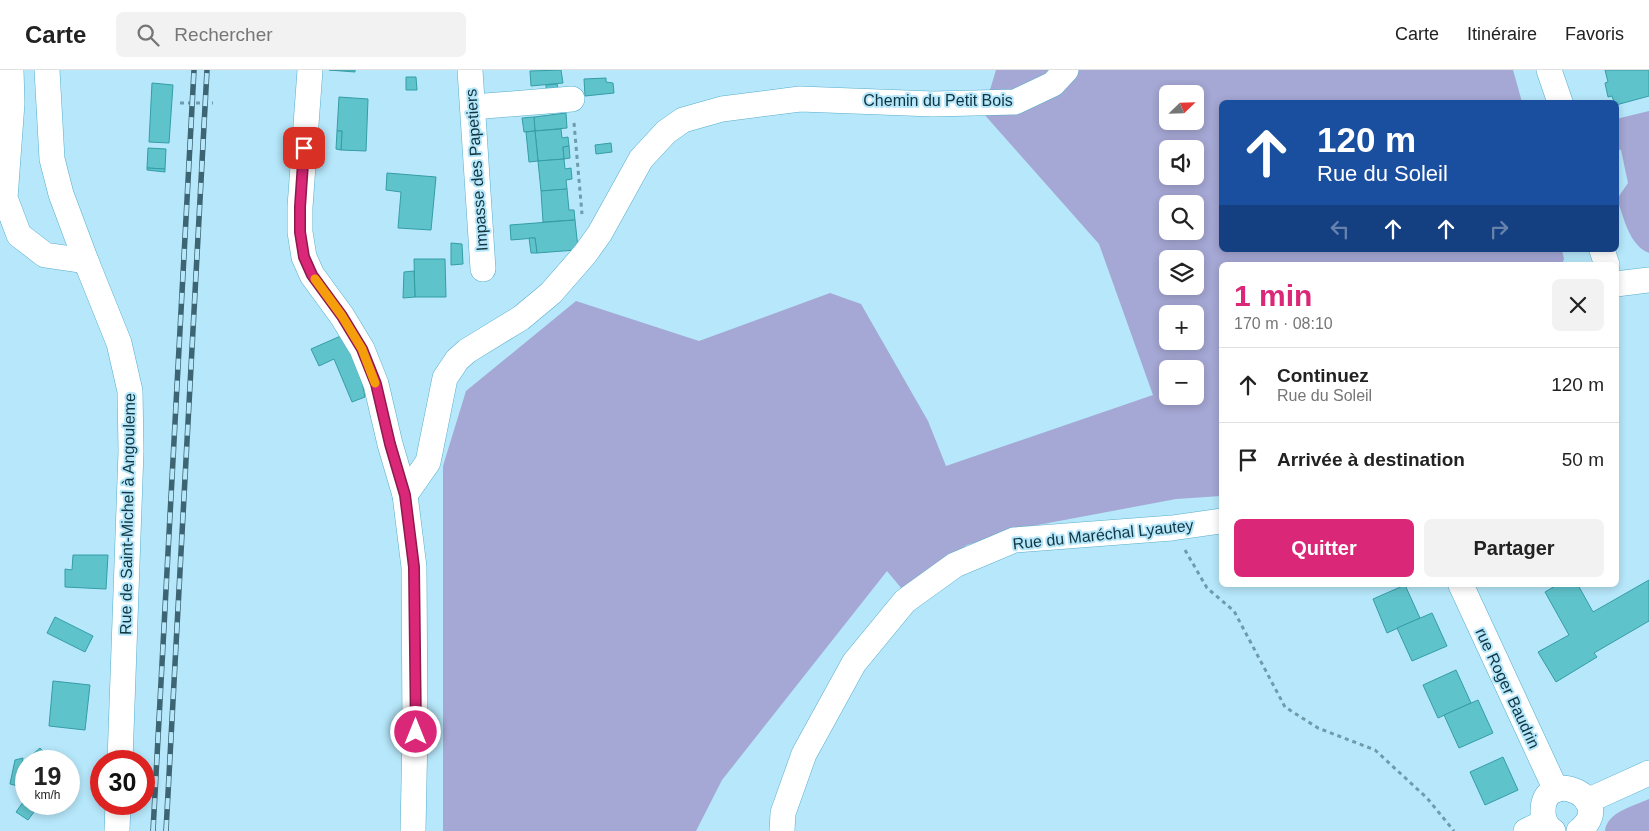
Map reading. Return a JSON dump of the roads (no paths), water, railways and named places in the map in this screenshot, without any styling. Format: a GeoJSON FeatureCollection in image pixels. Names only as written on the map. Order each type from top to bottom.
{"type":"FeatureCollection","features":[{"type":"Feature","properties":{"kind":"street"},"geometry":{"type":"LineString","coordinates":[[11,70],[12,103],[5,198],[19,236],[45,255],[86,261]]}},
{"type":"Feature","properties":{"kind":"street","name":"Rue de Saint-Michel à Angouleme"},"geometry":{"type":"LineString","coordinates":[[47,70],[52,159],[61,194],[119,343],[130,391],[131,460],[120,750]]}},
{"type":"Feature","properties":{"kind":"street"},"geometry":{"type":"LineString","coordinates":[[310,70],[300,207],[300,232],[304,257],[312,275],[342,316],[362,349],[376,384],[390,444],[405,495],[414,567],[416,732],[413,831]]}},
{"type":"Feature","properties":{"kind":"street","name":"Impasse des Papetiers"},"geometry":{"type":"LineString","coordinates":[[470,70],[483,269]]}},
{"type":"Feature","properties":{"kind":"street","name":"Chemin du Petit Bois"},"geometry":{"type":"LineString","coordinates":[[405,495],[428,462],[445,378],[457,360],[467,351],[521,318],[551,293],[585,254],[600,233],[641,159],[666,132],[683,120],[722,108],[800,99],[933,104],[1015,102],[1053,84],[1066,70]]}},
{"type":"Feature","properties":{"kind":"street"},"geometry":{"type":"LineString","coordinates":[[1549,70],[1559,100]]}},
{"type":"Feature","properties":{"kind":"street"},"geometry":{"type":"LineString","coordinates":[[473,107],[572,99]]}},
{"type":"Feature","properties":{"kind":"street"},"geometry":{"type":"LineString","coordinates":[[1619,284],[1649,280]]}},
{"type":"Feature","properties":{"kind":"street","name":"Rue du Maréchal Lyautey"},"geometry":{"type":"LineString","coordinates":[[782,831],[783,813],[804,754],[854,663],[906,601],[955,565],[1014,540],[1172,528],[1219,521]]}},
{"type":"Feature","properties":{"kind":"street","name":"rue Roger Baudrin"},"geometry":{"type":"LineString","coordinates":[[1462,587],[1556,790]]}},
{"type":"Feature","properties":{"kind":"street"},"geometry":{"type":"LineString","coordinates":[[1588,801],[1649,773]]}},
{"type":"Feature","properties":{"kind":"street"},"geometry":{"type":"LineString","coordinates":[[1542,828],[1545,800],[1556,790],[1570,788],[1577,790],[1588,801],[1590,809],[1586,825],[1579,831]]}},
{"type":"Feature","properties":{"kind":"street"},"geometry":{"type":"LineString","coordinates":[[117,831],[118,815]]}},
{"type":"Feature","properties":{"kind":"railway"},"geometry":{"type":"LineString","coordinates":[[153,831],[194,70]]}},
{"type":"Feature","properties":{"kind":"railway"},"geometry":{"type":"LineString","coordinates":[[166,831],[207,70]]}}]}
